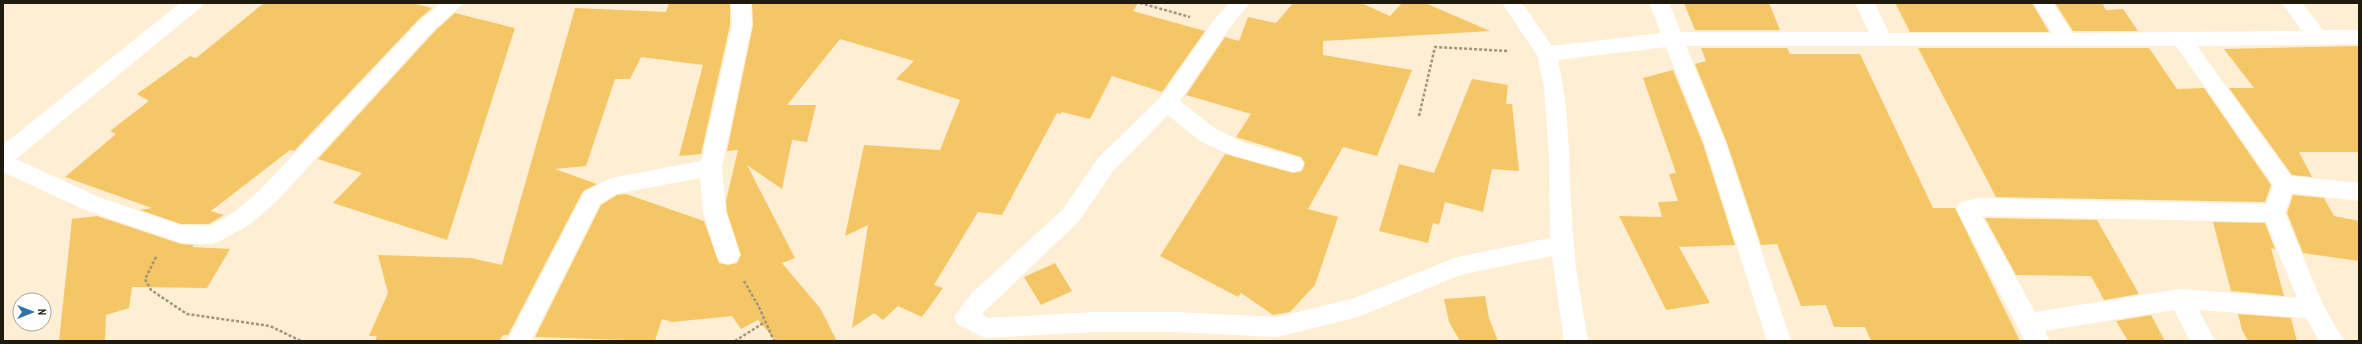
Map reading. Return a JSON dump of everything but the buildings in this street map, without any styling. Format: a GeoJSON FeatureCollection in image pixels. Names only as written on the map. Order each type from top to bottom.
{"type":"FeatureCollection","features":[{"type":"Feature","properties":{"kind":"street"},"geometry":{"type":"LineString","coordinates":[[3,157],[193,3]]}},
{"type":"Feature","properties":{"kind":"street"},"geometry":{"type":"LineString","coordinates":[[3,162],[93,204],[181,234],[212,235],[241,218],[268,196],[427,25],[454,3]]}},
{"type":"Feature","properties":{"kind":"street"},"geometry":{"type":"LineString","coordinates":[[728,255],[715,220],[710,184],[711,167],[742,25],[740,3]]}},
{"type":"Feature","properties":{"kind":"street"},"geometry":{"type":"LineString","coordinates":[[1240,3],[1221,25],[1167,103],[1106,164],[1071,215],[980,300],[966,317],[985,328],[1094,322],[1167,322],[1277,327],[1358,307],[1457,266],[1562,245]]}},
{"type":"Feature","properties":{"kind":"street"},"geometry":{"type":"LineString","coordinates":[[1512,3],[1548,54],[1554,87],[1560,155],[1562,245],[1576,341]]}},
{"type":"Feature","properties":{"kind":"street"},"geometry":{"type":"LineString","coordinates":[[1659,3],[1672,39],[1715,143],[1779,341]]}},
{"type":"Feature","properties":{"kind":"street"},"geometry":{"type":"LineString","coordinates":[[1865,3],[1882,39]]}},
{"type":"Feature","properties":{"kind":"street"},"geometry":{"type":"LineString","coordinates":[[2043,3],[2066,40]]}},
{"type":"Feature","properties":{"kind":"street"},"geometry":{"type":"LineString","coordinates":[[2292,3],[2317,37]]}},
{"type":"Feature","properties":{"kind":"street"},"geometry":{"type":"LineString","coordinates":[[1548,54],[1672,39],[2066,40],[2359,37]]}},
{"type":"Feature","properties":{"kind":"street"},"geometry":{"type":"LineString","coordinates":[[2182,39],[2284,184],[2359,192]]}},
{"type":"Feature","properties":{"kind":"street"},"geometry":{"type":"LineString","coordinates":[[1167,103],[1189,118],[1208,135],[1243,151],[1293,164]]}},
{"type":"Feature","properties":{"kind":"street"},"geometry":{"type":"LineString","coordinates":[[519,341],[592,198],[611,187],[711,167]]}},
{"type":"Feature","properties":{"kind":"street"},"geometry":{"type":"LineString","coordinates":[[2284,184],[2274,213],[2313,309],[2332,341]]}},
{"type":"Feature","properties":{"kind":"street"},"geometry":{"type":"LineString","coordinates":[[2274,213],[1977,206],[1967,209],[2034,332],[2180,299],[2313,309]]}},
{"type":"Feature","properties":{"kind":"street"},"geometry":{"type":"LineString","coordinates":[[2180,299],[2203,341]]}},
{"type":"Feature","properties":{"kind":"path"},"geometry":{"type":"LineString","coordinates":[[1140,3],[1221,25]]}},
{"type":"Feature","properties":{"kind":"path"},"geometry":{"type":"LineString","coordinates":[[1419,116],[1435,47],[1548,54]]}},
{"type":"Feature","properties":{"kind":"path"},"geometry":{"type":"LineString","coordinates":[[158,253],[145,279],[150,290],[187,314],[270,326],[301,341]]}},
{"type":"Feature","properties":{"kind":"path"},"geometry":{"type":"LineString","coordinates":[[728,255],[766,322],[774,341]]}},
{"type":"Feature","properties":{"kind":"path"},"geometry":{"type":"LineString","coordinates":[[735,341],[766,322]]}}]}
